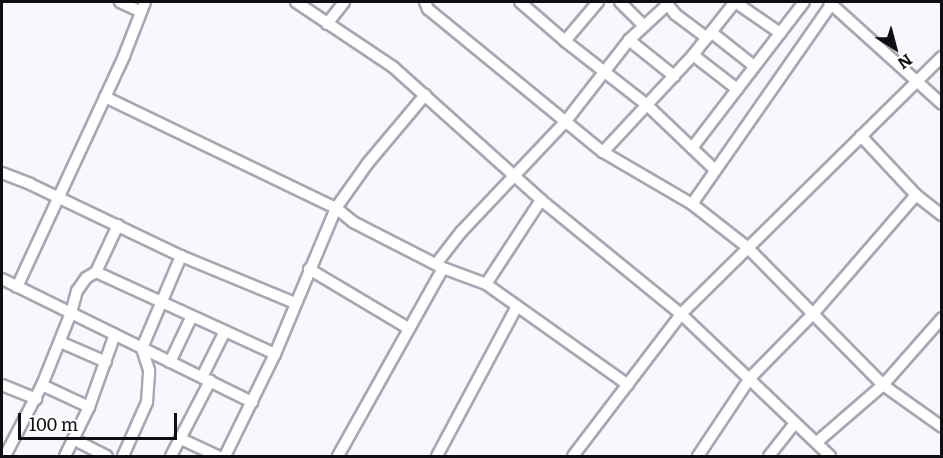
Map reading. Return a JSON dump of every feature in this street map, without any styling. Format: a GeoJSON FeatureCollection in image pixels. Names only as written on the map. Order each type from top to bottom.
{"type":"FeatureCollection","features":[{"type":"Feature","properties":{"kind":"street"},"geometry":{"type":"LineString","coordinates":[[16,287],[105,97],[143,7],[120,2]]}},
{"type":"Feature","properties":{"kind":"street"},"geometry":{"type":"LineString","coordinates":[[296,2],[393,67],[541,200],[681,314],[830,456]]}},
{"type":"Feature","properties":{"kind":"street"},"geometry":{"type":"LineString","coordinates":[[327,24],[344,2]]}},
{"type":"Feature","properties":{"kind":"street"},"geometry":{"type":"LineString","coordinates":[[425,2],[428,9],[603,152],[692,204],[747,247],[884,385],[942,427]]}},
{"type":"Feature","properties":{"kind":"street"},"geometry":{"type":"LineString","coordinates":[[520,2],[565,41],[647,105],[715,170]]}},
{"type":"Feature","properties":{"kind":"street"},"geometry":{"type":"LineString","coordinates":[[565,41],[598,2]]}},
{"type":"Feature","properties":{"kind":"street"},"geometry":{"type":"LineString","coordinates":[[620,2],[643,25]]}},
{"type":"Feature","properties":{"kind":"street"},"geometry":{"type":"LineString","coordinates":[[603,152],[693,55],[735,2],[780,33]]}},
{"type":"Feature","properties":{"kind":"street"},"geometry":{"type":"LineString","coordinates":[[692,148],[804,2]]}},
{"type":"Feature","properties":{"kind":"street"},"geometry":{"type":"LineString","coordinates":[[692,204],[832,2],[942,104]]}},
{"type":"Feature","properties":{"kind":"street"},"geometry":{"type":"LineString","coordinates":[[338,456],[439,266],[461,232],[566,121],[643,25],[667,3],[754,66]]}},
{"type":"Feature","properties":{"kind":"street"},"geometry":{"type":"LineString","coordinates":[[629,40],[674,76]]}},
{"type":"Feature","properties":{"kind":"street"},"geometry":{"type":"LineString","coordinates":[[693,55],[737,89]]}},
{"type":"Feature","properties":{"kind":"street"},"geometry":{"type":"LineString","coordinates":[[573,456],[681,314],[942,57]]}},
{"type":"Feature","properties":{"kind":"street"},"geometry":{"type":"LineString","coordinates":[[225,456],[275,354],[336,208],[368,163],[425,95]]}},
{"type":"Feature","properties":{"kind":"street"},"geometry":{"type":"LineString","coordinates":[[105,97],[336,208],[353,222],[439,266],[486,284],[628,385]]}},
{"type":"Feature","properties":{"kind":"street"},"geometry":{"type":"LineString","coordinates":[[861,136],[916,195],[942,215]]}},
{"type":"Feature","properties":{"kind":"street"},"geometry":{"type":"LineString","coordinates":[[2,173],[30,183],[58,199],[181,256],[295,303]]}},
{"type":"Feature","properties":{"kind":"street"},"geometry":{"type":"LineString","coordinates":[[698,456],[750,378],[813,314],[916,195]]}},
{"type":"Feature","properties":{"kind":"street"},"geometry":{"type":"LineString","coordinates":[[486,284],[541,200]]}},
{"type":"Feature","properties":{"kind":"street"},"geometry":{"type":"LineString","coordinates":[[4,456],[36,399],[81,284],[96,272],[118,225]]}},
{"type":"Feature","properties":{"kind":"street"},"geometry":{"type":"LineString","coordinates":[[123,456],[147,402],[149,370],[142,348],[181,256]]}},
{"type":"Feature","properties":{"kind":"street"},"geometry":{"type":"LineString","coordinates":[[309,269],[408,328]]}},
{"type":"Feature","properties":{"kind":"street"},"geometry":{"type":"LineString","coordinates":[[96,272],[191,318],[275,354]]}},
{"type":"Feature","properties":{"kind":"street"},"geometry":{"type":"LineString","coordinates":[[2,279],[252,402]]}},
{"type":"Feature","properties":{"kind":"street"},"geometry":{"type":"LineString","coordinates":[[437,456],[517,306]]}},
{"type":"Feature","properties":{"kind":"street"},"geometry":{"type":"LineString","coordinates":[[171,362],[191,318]]}},
{"type":"Feature","properties":{"kind":"street"},"geometry":{"type":"LineString","coordinates":[[817,442],[884,385],[942,318]]}},
{"type":"Feature","properties":{"kind":"street"},"geometry":{"type":"LineString","coordinates":[[171,456],[181,439],[225,331]]}},
{"type":"Feature","properties":{"kind":"street"},"geometry":{"type":"LineString","coordinates":[[931,331],[942,338]]}},
{"type":"Feature","properties":{"kind":"street"},"geometry":{"type":"LineString","coordinates":[[65,456],[89,407],[115,334]]}},
{"type":"Feature","properties":{"kind":"street"},"geometry":{"type":"LineString","coordinates":[[60,342],[106,362]]}},
{"type":"Feature","properties":{"kind":"street"},"geometry":{"type":"LineString","coordinates":[[2,385],[36,399]]}},
{"type":"Feature","properties":{"kind":"street"},"geometry":{"type":"LineString","coordinates":[[42,385],[89,407]]}},
{"type":"Feature","properties":{"kind":"street"},"geometry":{"type":"LineString","coordinates":[[769,456],[795,423]]}},
{"type":"Feature","properties":{"kind":"street"},"geometry":{"type":"LineString","coordinates":[[73,439],[107,456]]}},
{"type":"Feature","properties":{"kind":"street"},"geometry":{"type":"LineString","coordinates":[[181,439],[217,456]]}}]}
